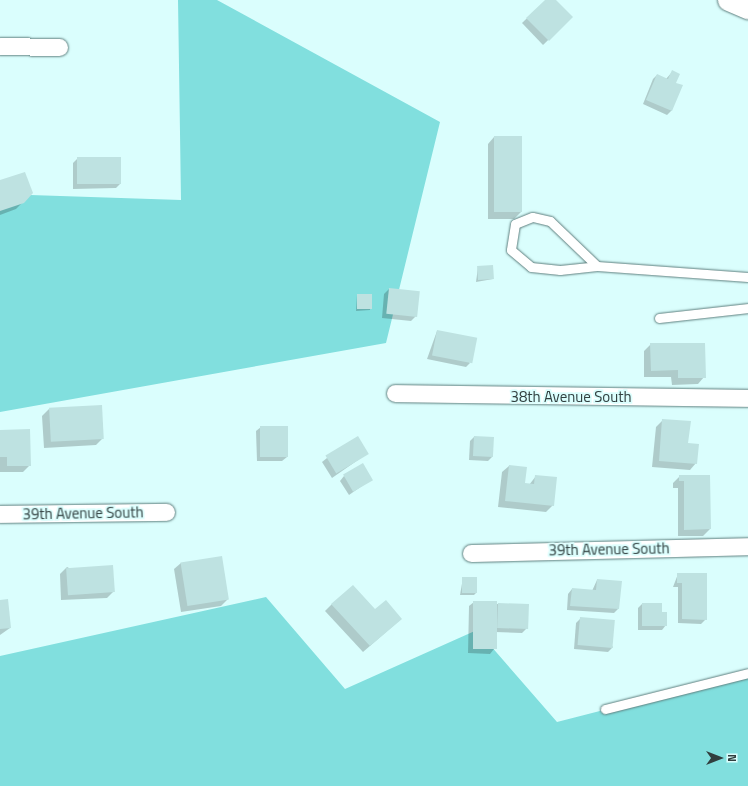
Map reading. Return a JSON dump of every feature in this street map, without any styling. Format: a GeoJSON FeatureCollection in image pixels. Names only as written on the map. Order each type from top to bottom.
{"type":"FeatureCollection","features":[{"type":"Feature","properties":{"kind":"street"},"geometry":{"type":"LineString","coordinates":[[729,0],[748,8]]}},
{"type":"Feature","properties":{"kind":"street"},"geometry":{"type":"LineString","coordinates":[[0,46],[59,47]]}},
{"type":"Feature","properties":{"kind":"street","name":"38th Avenue South"},"geometry":{"type":"LineString","coordinates":[[395,393],[748,398]]}},
{"type":"Feature","properties":{"kind":"street","name":"39th Avenue South"},"geometry":{"type":"LineString","coordinates":[[0,514],[166,512]]}},
{"type":"Feature","properties":{"kind":"street","name":"39th Avenue South"},"geometry":{"type":"LineString","coordinates":[[471,552],[748,546]]}},
{"type":"Feature","properties":{"kind":"lane"},"geometry":{"type":"LineString","coordinates":[[597,266],[550,221],[532,217],[515,224],[511,250],[531,267],[560,270],[597,266],[748,277]]}},
{"type":"Feature","properties":{"kind":"lane"},"geometry":{"type":"LineString","coordinates":[[659,318],[748,308]]}},
{"type":"Feature","properties":{"kind":"lane"},"geometry":{"type":"LineString","coordinates":[[605,709],[748,673]]}},
{"type":"Feature","properties":{"kind":"shaded area"},"geometry":{"type":"Polygon","coordinates":[[[178,0],[217,0],[440,122],[386,343],[0,412],[0,194],[181,200],[178,0]]]}},
{"type":"Feature","properties":{"kind":"shaded area"},"geometry":{"type":"Polygon","coordinates":[[[266,597],[345,689],[477,630],[557,722],[748,673],[748,786],[0,786],[0,656],[266,597]]]}},
{"type":"Feature","properties":{"kind":"building"},"geometry":{"type":"Polygon","coordinates":[[[545,0],[556,0],[573,17],[549,41],[526,18],[545,0]]]}},
{"type":"Feature","properties":{"kind":"building"},"geometry":{"type":"Polygon","coordinates":[[[672,70],[680,74],[676,83],[683,85],[672,111],[646,100],[657,74],[668,79],[672,70]]]}},
{"type":"Feature","properties":{"kind":"building"},"geometry":{"type":"Polygon","coordinates":[[[494,136],[522,136],[522,212],[494,212],[494,136]]]}},
{"type":"Feature","properties":{"kind":"building"},"geometry":{"type":"Polygon","coordinates":[[[77,157],[121,157],[121,184],[77,184],[77,157]]]}},
{"type":"Feature","properties":{"kind":"building"},"geometry":{"type":"Polygon","coordinates":[[[25,172],[33,193],[24,203],[0,211],[0,180],[25,172]]]}},
{"type":"Feature","properties":{"kind":"building"},"geometry":{"type":"Polygon","coordinates":[[[493,265],[494,279],[478,280],[477,266],[493,265]]]}},
{"type":"Feature","properties":{"kind":"building"},"geometry":{"type":"Polygon","coordinates":[[[389,288],[420,291],[417,317],[386,314],[389,288]]]}},
{"type":"Feature","properties":{"kind":"building"},"geometry":{"type":"Polygon","coordinates":[[[357,294],[372,294],[372,309],[357,309],[357,294]]]}},
{"type":"Feature","properties":{"kind":"building"},"geometry":{"type":"Polygon","coordinates":[[[437,330],[477,338],[472,363],[432,356],[437,330]]]}},
{"type":"Feature","properties":{"kind":"building"},"geometry":{"type":"Polygon","coordinates":[[[650,343],[705,343],[706,378],[678,378],[678,370],[651,371],[650,343]]]}},
{"type":"Feature","properties":{"kind":"building"},"geometry":{"type":"Polygon","coordinates":[[[102,405],[104,439],[51,442],[49,408],[102,405]]]}},
{"type":"Feature","properties":{"kind":"building"},"geometry":{"type":"Polygon","coordinates":[[[662,419],[691,421],[688,443],[699,444],[697,464],[659,461],[662,419]]]}},
{"type":"Feature","properties":{"kind":"building"},"geometry":{"type":"Polygon","coordinates":[[[260,426],[288,426],[288,457],[260,457],[260,426]]]}},
{"type":"Feature","properties":{"kind":"building"},"geometry":{"type":"Polygon","coordinates":[[[30,429],[31,466],[7,466],[7,457],[0,457],[0,430],[30,429]]]}},
{"type":"Feature","properties":{"kind":"building"},"geometry":{"type":"Polygon","coordinates":[[[358,436],[369,454],[336,474],[325,456],[358,436]]]}},
{"type":"Feature","properties":{"kind":"building"},"geometry":{"type":"Polygon","coordinates":[[[474,436],[494,437],[493,457],[473,456],[474,436]]]}},
{"type":"Feature","properties":{"kind":"building"},"geometry":{"type":"Polygon","coordinates":[[[363,463],[373,480],[353,492],[343,474],[363,463]]]}},
{"type":"Feature","properties":{"kind":"building"},"geometry":{"type":"Polygon","coordinates":[[[509,465],[527,467],[525,483],[534,484],[535,475],[557,477],[554,506],[505,501],[509,465]]]}},
{"type":"Feature","properties":{"kind":"building"},"geometry":{"type":"Polygon","coordinates":[[[679,475],[710,475],[711,529],[684,530],[684,481],[679,481],[679,475]]]}},
{"type":"Feature","properties":{"kind":"building"},"geometry":{"type":"Polygon","coordinates":[[[222,556],[229,599],[187,606],[181,563],[222,556]]]}},
{"type":"Feature","properties":{"kind":"building"},"geometry":{"type":"Polygon","coordinates":[[[113,565],[115,592],[68,595],[66,568],[113,565]]]}},
{"type":"Feature","properties":{"kind":"building"},"geometry":{"type":"Polygon","coordinates":[[[677,573],[707,573],[707,620],[682,619],[682,583],[677,583],[677,573]]]}},
{"type":"Feature","properties":{"kind":"building"},"geometry":{"type":"Polygon","coordinates":[[[462,577],[477,577],[477,593],[462,593],[462,577]]]}},
{"type":"Feature","properties":{"kind":"building"},"geometry":{"type":"Polygon","coordinates":[[[597,579],[622,581],[619,609],[570,606],[572,588],[596,590],[597,579]]]}},
{"type":"Feature","properties":{"kind":"building"},"geometry":{"type":"Polygon","coordinates":[[[353,585],[375,609],[386,600],[402,619],[370,646],[331,604],[353,585]]]}},
{"type":"Feature","properties":{"kind":"building"},"geometry":{"type":"Polygon","coordinates":[[[8,599],[11,628],[0,629],[0,600],[8,599]]]}},
{"type":"Feature","properties":{"kind":"building"},"geometry":{"type":"Polygon","coordinates":[[[473,601],[497,601],[497,649],[473,649],[473,601]]]}},
{"type":"Feature","properties":{"kind":"building"},"geometry":{"type":"Polygon","coordinates":[[[498,603],[529,604],[528,629],[497,628],[498,603]]]}},
{"type":"Feature","properties":{"kind":"building"},"geometry":{"type":"Polygon","coordinates":[[[642,603],[662,603],[662,612],[667,612],[667,626],[642,626],[642,603]]]}},
{"type":"Feature","properties":{"kind":"building"},"geometry":{"type":"Polygon","coordinates":[[[580,617],[615,620],[612,648],[578,645],[580,617]]]}}]}
